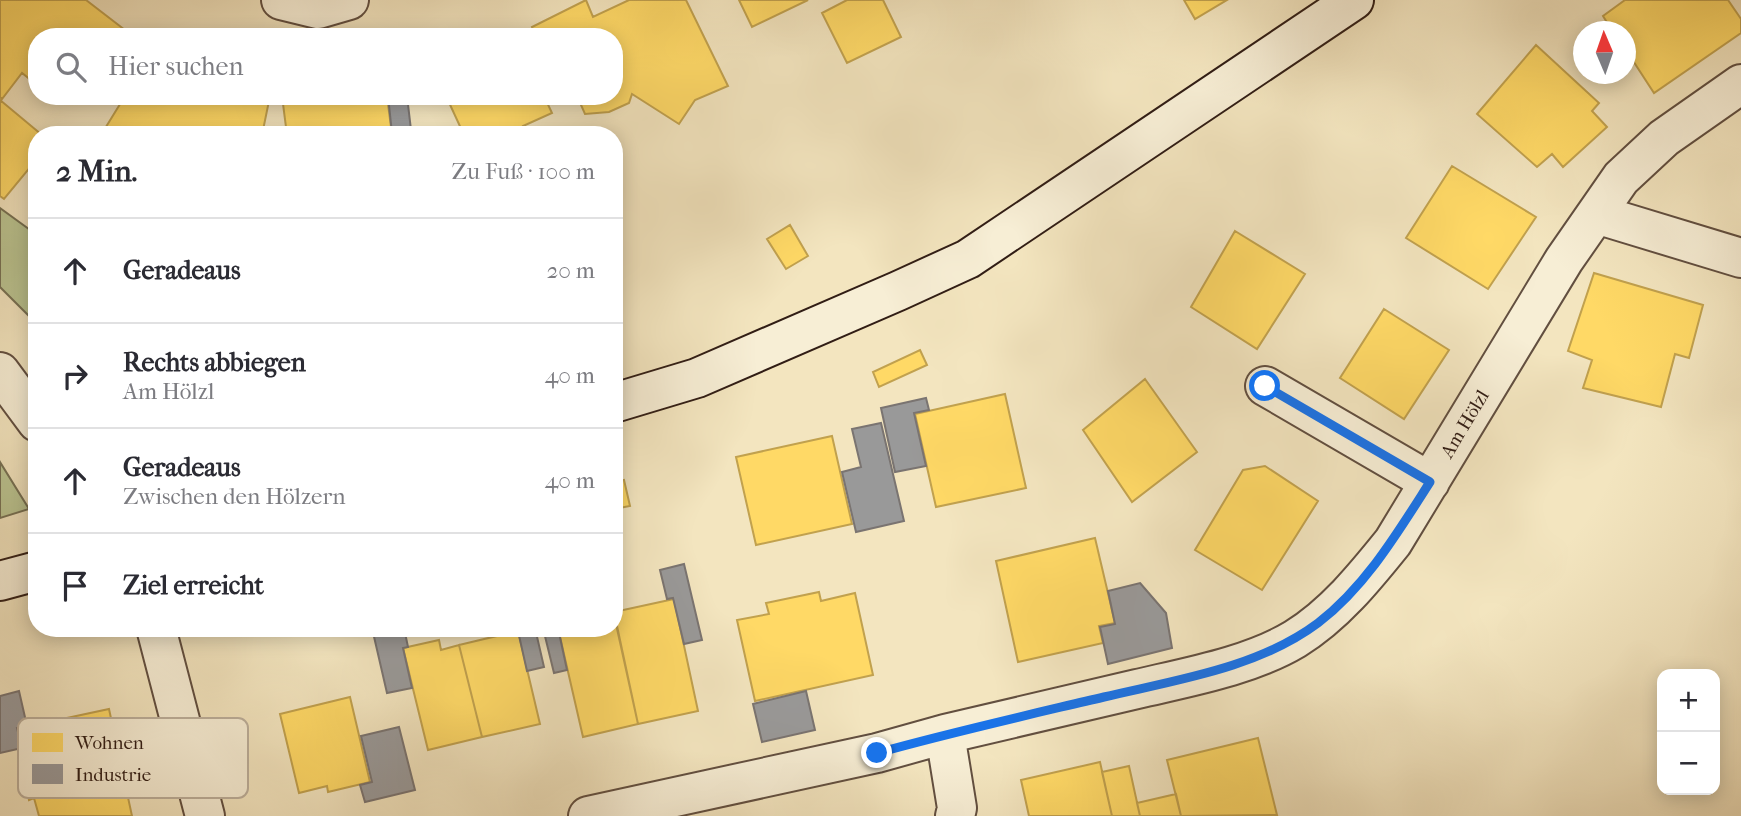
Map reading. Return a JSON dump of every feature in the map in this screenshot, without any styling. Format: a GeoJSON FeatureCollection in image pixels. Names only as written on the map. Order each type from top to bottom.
{"type":"FeatureCollection","features":[{"type":"Feature","properties":{"kind":"street"},"geometry":{"type":"LineString","coordinates":[[281,0],[318,9],[349,0]]}},
{"type":"Feature","properties":{"kind":"street"},"geometry":{"type":"LineString","coordinates":[[623,400],[697,379],[968,259],[1354,0]]}},
{"type":"Feature","properties":{"kind":"street","name":"Am Hölzl"},"geometry":{"type":"LineString","coordinates":[[588,816],[877,753],[945,734],[1205,673],[1257,656],[1293,640],[1320,621],[1360,583],[1392,542],[1564,260],[1621,178],[1664,138],[1741,84]]}},
{"type":"Feature","properties":{"kind":"street"},"geometry":{"type":"LineString","coordinates":[[1597,215],[1741,258]]}},
{"type":"Feature","properties":{"kind":"street"},"geometry":{"type":"LineString","coordinates":[[0,372],[28,410]]}},
{"type":"Feature","properties":{"kind":"street"},"geometry":{"type":"LineString","coordinates":[[1265,386],[1430,482]]}},
{"type":"Feature","properties":{"kind":"street"},"geometry":{"type":"LineString","coordinates":[[0,581],[28,573]]}},
{"type":"Feature","properties":{"kind":"street"},"geometry":{"type":"LineString","coordinates":[[158,637],[179,718]]}},
{"type":"Feature","properties":{"kind":"street"},"geometry":{"type":"LineString","coordinates":[[945,734],[956,816]]}},
{"type":"Feature","properties":{"kind":"street"},"geometry":{"type":"LineString","coordinates":[[200,798],[205,816]]}},
{"type":"Feature","properties":{"kind":"green space"},"geometry":{"type":"Polygon","coordinates":[[[0,208],[28,228],[28,315],[0,287],[0,208]]]}},
{"type":"Feature","properties":{"kind":"green space"},"geometry":{"type":"Polygon","coordinates":[[[0,462],[28,509],[0,518],[0,462]]]}},
{"type":"Feature","properties":{"kind":"building: Wohnen"},"geometry":{"type":"Polygon","coordinates":[[[0,0],[86,0],[122,28],[28,28],[28,78],[22,73],[2,99],[0,0]]]}},
{"type":"Feature","properties":{"kind":"building: Wohnen"},"geometry":{"type":"Polygon","coordinates":[[[586,0],[593,17],[629,0],[686,0],[728,86],[695,100],[679,124],[632,94],[629,103],[609,112],[585,114],[581,105],[623,105],[623,28],[532,27],[586,0]]]}},
{"type":"Feature","properties":{"kind":"building: Wohnen"},"geometry":{"type":"Polygon","coordinates":[[[739,0],[808,0],[752,27],[739,0]]]}},
{"type":"Feature","properties":{"kind":"building: Wohnen"},"geometry":{"type":"Polygon","coordinates":[[[847,0],[883,0],[901,37],[847,63],[822,13],[847,0]]]}},
{"type":"Feature","properties":{"kind":"building: Wohnen"},"geometry":{"type":"Polygon","coordinates":[[[1184,0],[1227,0],[1195,19],[1184,0]]]}},
{"type":"Feature","properties":{"kind":"building: Wohnen"},"geometry":{"type":"Polygon","coordinates":[[[1625,0],[1728,0],[1741,19],[1741,33],[1654,93],[1636,65],[1636,21],[1606,21],[1603,16],[1625,0]]]}},
{"type":"Feature","properties":{"kind":"building: Wohnen"},"geometry":{"type":"Polygon","coordinates":[[[1536,45],[1573,79],[1573,84],[1578,84],[1599,103],[1592,111],[1607,127],[1563,167],[1552,154],[1537,167],[1477,114],[1536,45]]]}},
{"type":"Feature","properties":{"kind":"building: Wohnen"},"geometry":{"type":"Polygon","coordinates":[[[0,100],[31,126],[28,126],[28,170],[4,199],[0,196],[0,100]]]}},
{"type":"Feature","properties":{"kind":"building: Wohnen"},"geometry":{"type":"Polygon","coordinates":[[[119,105],[268,105],[264,126],[107,126],[119,105]]]}},
{"type":"Feature","properties":{"kind":"building: Wohnen"},"geometry":{"type":"Polygon","coordinates":[[[283,105],[388,105],[391,126],[286,126],[283,105]]]}},
{"type":"Feature","properties":{"kind":"building: Wohnen"},"geometry":{"type":"Polygon","coordinates":[[[450,105],[548,105],[552,113],[523,126],[460,126],[450,105]]]}},
{"type":"Feature","properties":{"kind":"building: Wohnen"},"geometry":{"type":"Polygon","coordinates":[[[1452,166],[1536,217],[1488,289],[1406,238],[1452,166]]]}},
{"type":"Feature","properties":{"kind":"building: Wohnen"},"geometry":{"type":"Polygon","coordinates":[[[790,225],[808,256],[786,269],[767,239],[790,225]]]}},
{"type":"Feature","properties":{"kind":"building: Wohnen"},"geometry":{"type":"Polygon","coordinates":[[[1235,231],[1305,274],[1257,349],[1191,307],[1235,231]]]}},
{"type":"Feature","properties":{"kind":"building: Wohnen"},"geometry":{"type":"Polygon","coordinates":[[[1594,273],[1703,305],[1689,358],[1675,354],[1661,407],[1583,388],[1592,360],[1568,351],[1594,273]]]}},
{"type":"Feature","properties":{"kind":"building: Wohnen"},"geometry":{"type":"Polygon","coordinates":[[[1384,309],[1449,350],[1404,419],[1340,378],[1384,309]]]}},
{"type":"Feature","properties":{"kind":"building: Wohnen"},"geometry":{"type":"Polygon","coordinates":[[[920,350],[927,365],[879,387],[873,372],[920,350]]]}},
{"type":"Feature","properties":{"kind":"building: Wohnen"},"geometry":{"type":"Polygon","coordinates":[[[1145,379],[1197,452],[1132,502],[1083,430],[1145,379]]]}},
{"type":"Feature","properties":{"kind":"building: Wohnen"},"geometry":{"type":"Polygon","coordinates":[[[1005,394],[1026,488],[936,507],[915,414],[1005,394]]]}},
{"type":"Feature","properties":{"kind":"building: Wohnen"},"geometry":{"type":"Polygon","coordinates":[[[832,436],[852,524],[756,545],[736,457],[832,436]]]}},
{"type":"Feature","properties":{"kind":"building: Wohnen"},"geometry":{"type":"Polygon","coordinates":[[[1265,466],[1318,501],[1262,590],[1195,550],[1243,470],[1265,466]]]}},
{"type":"Feature","properties":{"kind":"building: Wohnen"},"geometry":{"type":"Polygon","coordinates":[[[623,480],[630,506],[623,507],[623,480]]]}},
{"type":"Feature","properties":{"kind":"building: Wohnen"},"geometry":{"type":"Polygon","coordinates":[[[1095,538],[1115,623],[1099,626],[1103,643],[1018,662],[996,561],[1095,538]]]}},
{"type":"Feature","properties":{"kind":"building: Wohnen"},"geometry":{"type":"Polygon","coordinates":[[[819,592],[821,601],[855,593],[873,675],[755,701],[737,620],[769,614],[766,603],[819,592]]]}},
{"type":"Feature","properties":{"kind":"building: Wohnen"},"geometry":{"type":"Polygon","coordinates":[[[674,599],[698,711],[638,724],[619,637],[623,637],[623,610],[674,599]]]}},
{"type":"Feature","properties":{"kind":"building: Wohnen"},"geometry":{"type":"Polygon","coordinates":[[[493,637],[519,637],[540,724],[482,737],[459,645],[493,637]]]}},
{"type":"Feature","properties":{"kind":"building: Wohnen"},"geometry":{"type":"Polygon","coordinates":[[[560,637],[619,637],[638,724],[583,737],[560,637]]]}},
{"type":"Feature","properties":{"kind":"building: Wohnen"},"geometry":{"type":"Polygon","coordinates":[[[439,640],[441,650],[459,645],[482,737],[428,750],[403,648],[439,640]]]}},
{"type":"Feature","properties":{"kind":"building: Wohnen"},"geometry":{"type":"Polygon","coordinates":[[[350,697],[370,782],[328,792],[327,786],[299,793],[280,714],[350,697]]]}},
{"type":"Feature","properties":{"kind":"building: Wohnen"},"geometry":{"type":"Polygon","coordinates":[[[109,709],[111,718],[67,718],[109,709]]]}},
{"type":"Feature","properties":{"kind":"building: Wohnen"},"geometry":{"type":"Polygon","coordinates":[[[1258,738],[1277,815],[1181,816],[1167,760],[1258,738]]]}},
{"type":"Feature","properties":{"kind":"building: Wohnen"},"geometry":{"type":"Polygon","coordinates":[[[1100,762],[1112,816],[1029,816],[1021,780],[1100,762]]]}},
{"type":"Feature","properties":{"kind":"building: Wohnen"},"geometry":{"type":"Polygon","coordinates":[[[1129,766],[1140,816],[1112,816],[1102,772],[1129,766]]]}},
{"type":"Feature","properties":{"kind":"building: Wohnen"},"geometry":{"type":"Polygon","coordinates":[[[1176,794],[1181,816],[1140,816],[1137,803],[1176,794]]]}},
{"type":"Feature","properties":{"kind":"building: Wohnen"},"geometry":{"type":"Polygon","coordinates":[[[34,798],[128,798],[132,816],[39,816],[34,798]]]}},
{"type":"Feature","properties":{"kind":"building: Industrie"},"geometry":{"type":"Polygon","coordinates":[[[389,105],[408,105],[411,126],[391,126],[389,105]]]}},
{"type":"Feature","properties":{"kind":"building: Industrie"},"geometry":{"type":"Polygon","coordinates":[[[926,398],[929,410],[914,413],[926,466],[895,472],[881,408],[926,398]]]}},
{"type":"Feature","properties":{"kind":"building: Industrie"},"geometry":{"type":"Polygon","coordinates":[[[881,423],[904,521],[856,532],[842,472],[861,467],[852,429],[881,423]]]}},
{"type":"Feature","properties":{"kind":"building: Industrie"},"geometry":{"type":"Polygon","coordinates":[[[684,564],[702,640],[684,644],[673,598],[667,599],[660,570],[684,564]]]}},
{"type":"Feature","properties":{"kind":"building: Industrie"},"geometry":{"type":"Polygon","coordinates":[[[1140,583],[1166,613],[1172,648],[1108,664],[1100,627],[1115,624],[1108,591],[1140,583]]]}},
{"type":"Feature","properties":{"kind":"building: Industrie"},"geometry":{"type":"Polygon","coordinates":[[[374,637],[406,637],[408,647],[403,648],[412,688],[387,693],[374,637]]]}},
{"type":"Feature","properties":{"kind":"building: Industrie"},"geometry":{"type":"Polygon","coordinates":[[[519,637],[537,637],[544,667],[527,671],[519,637]]]}},
{"type":"Feature","properties":{"kind":"building: Industrie"},"geometry":{"type":"Polygon","coordinates":[[[545,637],[560,637],[567,670],[554,673],[545,637]]]}},
{"type":"Feature","properties":{"kind":"building: Industrie"},"geometry":{"type":"Polygon","coordinates":[[[19,691],[25,718],[18,718],[18,749],[0,753],[0,696],[19,691]]]}},
{"type":"Feature","properties":{"kind":"building: Industrie"},"geometry":{"type":"Polygon","coordinates":[[[806,691],[815,730],[762,742],[753,704],[806,691]]]}},
{"type":"Feature","properties":{"kind":"building: Industrie"},"geometry":{"type":"Polygon","coordinates":[[[399,727],[415,790],[365,802],[360,785],[372,782],[361,736],[399,727]]]}},
{"type":"Feature","properties":{"kind":"route"},"geometry":{"type":"LineString","coordinates":[[877,753],[945,734],[1205,673],[1257,656],[1293,640],[1320,621],[1360,583],[1392,542],[1430,482],[1265,386]]}}]}
